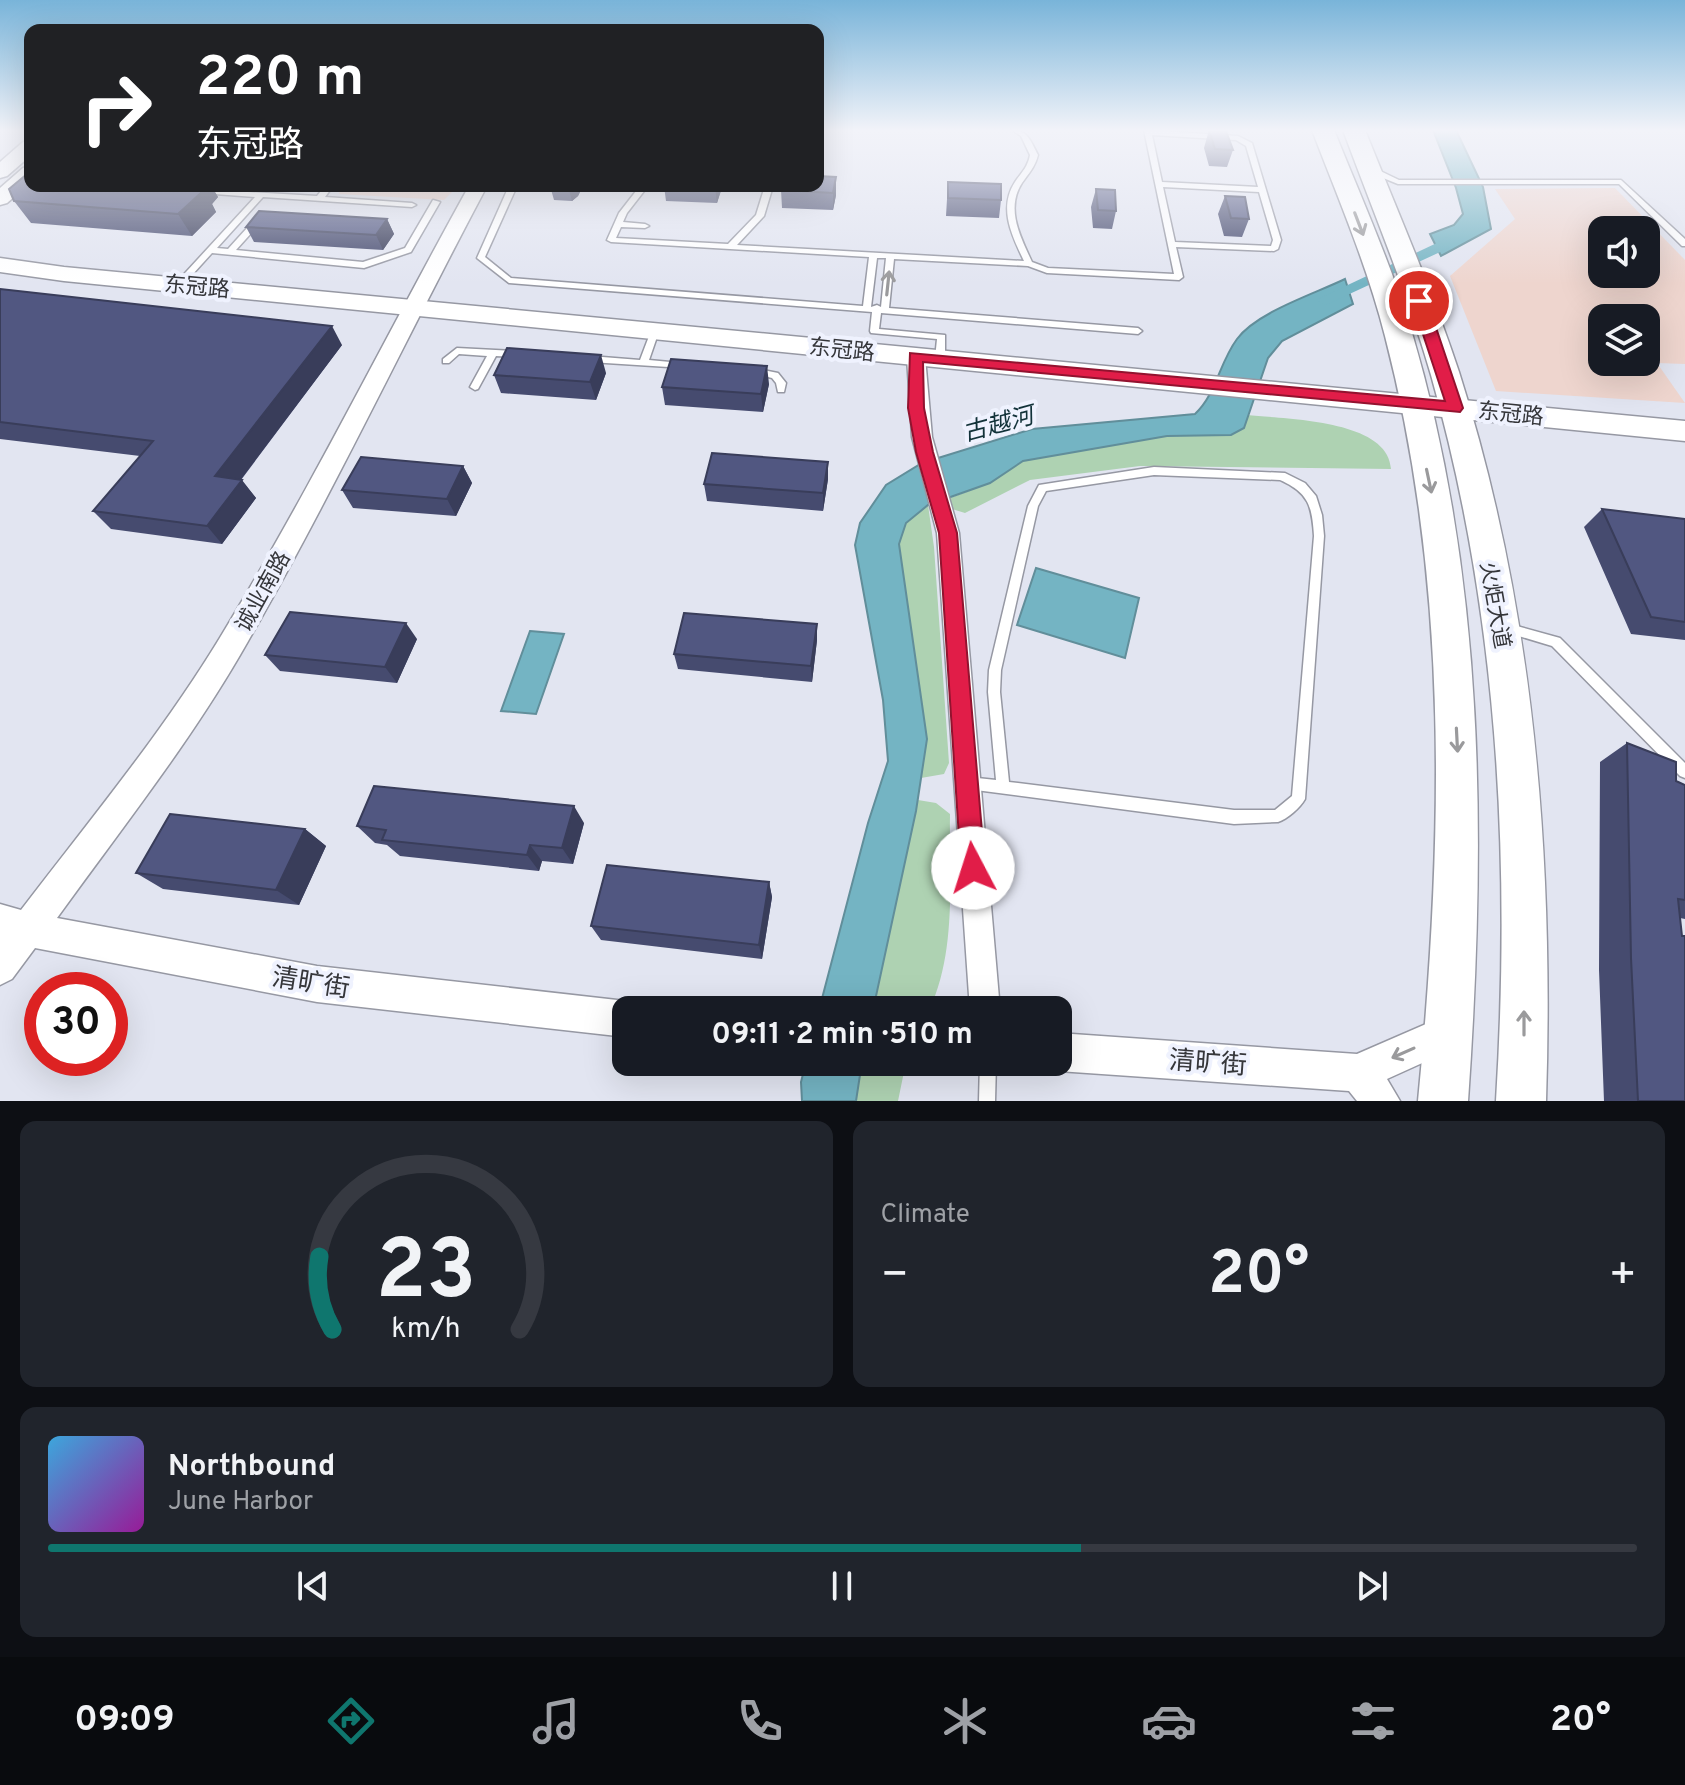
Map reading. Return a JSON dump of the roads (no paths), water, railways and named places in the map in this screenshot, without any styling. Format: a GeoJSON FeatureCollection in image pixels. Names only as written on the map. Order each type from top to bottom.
{"type":"FeatureCollection","features":[{"type":"Feature","properties":{"kind":"main road"},"geometry":{"type":"LineString","coordinates":[[0,199],[20,181]]}},
{"type":"Feature","properties":{"kind":"main road","name":"火炬大道"},"geometry":{"type":"LineString","coordinates":[[1342,181],[1389,304],[1414,405],[1443,565],[1458,753],[1456,942],[1443,1101]]}},
{"type":"Feature","properties":{"kind":"main road","name":"火炬大道"},"geometry":{"type":"LineString","coordinates":[[1381,181],[1388,188],[1396,243],[1455,408],[1479,507],[1502,627],[1522,829],[1524,1056],[1521,1101]]}},
{"type":"Feature","properties":{"kind":"main road","name":"东冠路"},"geometry":{"type":"LineString","coordinates":[[0,265],[64,274],[1685,431]]}},
{"type":"Feature","properties":{"kind":"street","name":"诚业南路"},"geometry":{"type":"LineString","coordinates":[[0,967],[15,925],[167,742],[236,637],[362,411],[412,307],[475,192]]}},
{"type":"Feature","properties":{"kind":"street"},"geometry":{"type":"LineString","coordinates":[[928,358],[916,408],[948,533],[984,996]]}},
{"type":"Feature","properties":{"kind":"street","name":"清旷街"},"geometry":{"type":"LineString","coordinates":[[15,925],[317,984],[612,1017]]}},
{"type":"Feature","properties":{"kind":"street","name":"清旷街"},"geometry":{"type":"LineString","coordinates":[[1072,1054],[1369,1087],[1449,1032]]}},
{"type":"Feature","properties":{"kind":"lane"},"geometry":{"type":"LineString","coordinates":[[1019,181],[1015,187],[1011,211],[1016,237],[1029,264]]}},
{"type":"Feature","properties":{"kind":"lane"},"geometry":{"type":"LineString","coordinates":[[1172,244],[1274,249],[1277,240],[1260,181]]}},
{"type":"Feature","properties":{"kind":"lane"},"geometry":{"type":"LineString","coordinates":[[1388,188],[1447,183],[1621,182],[1685,244]]}},
{"type":"Feature","properties":{"kind":"lane"},"geometry":{"type":"LineString","coordinates":[[640,192],[611,240],[1029,264],[1047,270],[1179,277],[1159,184],[1262,190]]}},
{"type":"Feature","properties":{"kind":"lane"},"geometry":{"type":"LineString","coordinates":[[216,192],[412,205]]}},
{"type":"Feature","properties":{"kind":"lane"},"geometry":{"type":"LineString","coordinates":[[319,199],[324,192]]}},
{"type":"Feature","properties":{"kind":"lane"},"geometry":{"type":"LineString","coordinates":[[510,192],[481,258],[509,280],[1138,331]]}},
{"type":"Feature","properties":{"kind":"lane"},"geometry":{"type":"LineString","coordinates":[[729,248],[760,216],[767,192]]}},
{"type":"Feature","properties":{"kind":"lane"},"geometry":{"type":"LineString","coordinates":[[179,284],[261,195]]}},
{"type":"Feature","properties":{"kind":"lane"},"geometry":{"type":"LineString","coordinates":[[210,250],[364,265],[408,250],[436,202]]}},
{"type":"Feature","properties":{"kind":"lane"},"geometry":{"type":"LineString","coordinates":[[618,224],[645,226]]}},
{"type":"Feature","properties":{"kind":"lane"},"geometry":{"type":"LineString","coordinates":[[230,252],[250,230]]}},
{"type":"Feature","properties":{"kind":"lane"},"geometry":{"type":"LineString","coordinates":[[873,256],[874,331],[942,337],[928,358]]}},
{"type":"Feature","properties":{"kind":"lane"},"geometry":{"type":"LineString","coordinates":[[876,308],[890,257]]}},
{"type":"Feature","properties":{"kind":"lane"},"geometry":{"type":"LineString","coordinates":[[643,363],[655,331]]}},
{"type":"Feature","properties":{"kind":"lane"},"geometry":{"type":"LineString","coordinates":[[446,361],[457,351],[523,355]]}},
{"type":"Feature","properties":{"kind":"lane"},"geometry":{"type":"LineString","coordinates":[[475,387],[493,353]]}},
{"type":"Feature","properties":{"kind":"lane"},"geometry":{"type":"LineString","coordinates":[[583,359],[687,366]]}},
{"type":"Feature","properties":{"kind":"lane"},"geometry":{"type":"LineString","coordinates":[[746,370],[775,375],[781,383],[781,390]]}},
{"type":"Feature","properties":{"kind":"lane"},"geometry":{"type":"LineString","coordinates":[[966,783],[1003,788],[1234,817],[1278,816],[1298,799],[1319,536],[1313,497],[1298,483],[1281,476],[1154,471],[1043,488],[1033,506],[995,670],[994,692],[1003,788]]}},
{"type":"Feature","properties":{"kind":"lane"},"geometry":{"type":"LineString","coordinates":[[1502,627],[1556,642],[1685,772]]}},
{"type":"Feature","properties":{"kind":"lane"},"geometry":{"type":"LineString","coordinates":[[987,1101],[988,1076]]}},
{"type":"Feature","properties":{"kind":"water"},"geometry":{"type":"Polygon","coordinates":[[[1453,181],[1480,181],[1491,229],[1441,256],[1430,234],[1454,225],[1463,214],[1453,181]]]}},
{"type":"Feature","properties":{"kind":"water"},"geometry":{"type":"Polygon","coordinates":[[[1345,279],[1353,304],[1282,341],[1268,358],[1244,428],[1231,435],[1167,436],[1023,461],[990,483],[928,505],[906,523],[899,544],[927,739],[916,811],[876,996],[823,996],[868,823],[888,761],[883,700],[855,545],[860,523],[886,485],[922,463],[1032,429],[1195,414],[1208,397],[1237,339],[1258,320],[1345,279]]]}},
{"type":"Feature","properties":{"kind":"water"},"geometry":{"type":"Polygon","coordinates":[[[1036,568],[1139,598],[1125,658],[1017,625],[1036,568]]]}},
{"type":"Feature","properties":{"kind":"water"},"geometry":{"type":"Polygon","coordinates":[[[530,631],[564,634],[536,714],[501,711],[530,631]]]}},
{"type":"Feature","properties":{"kind":"water"},"geometry":{"type":"Polygon","coordinates":[[[802,1076],[860,1076],[856,1101],[802,1101],[802,1076]]]}},
{"type":"Feature","properties":{"kind":"waterway","name":"古越河"},"geometry":{"type":"LineString","coordinates":[[1324,300],[1446,244],[1460,233]]}}]}
